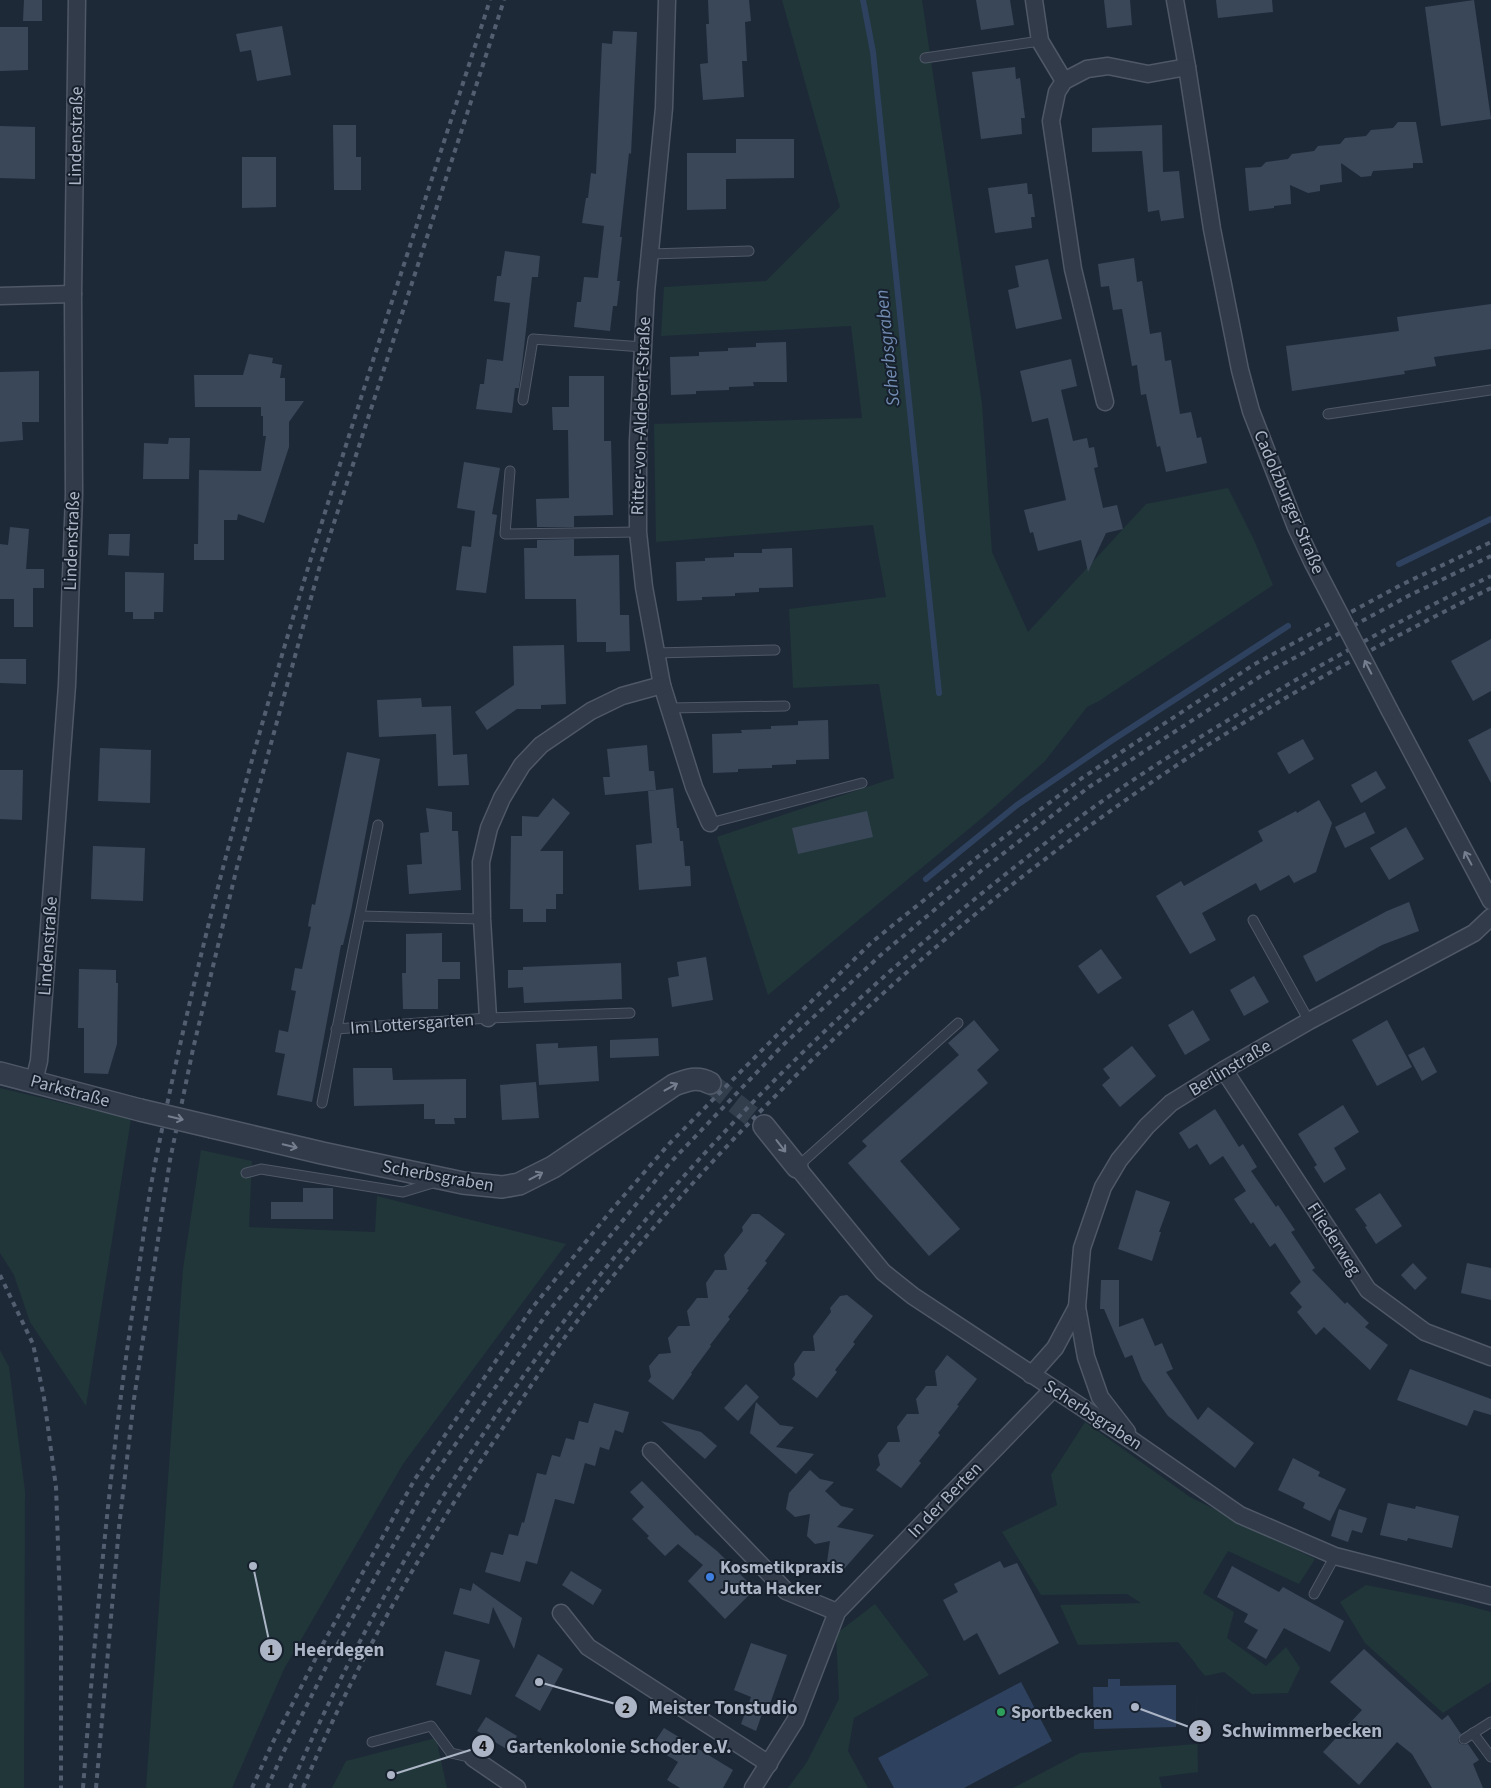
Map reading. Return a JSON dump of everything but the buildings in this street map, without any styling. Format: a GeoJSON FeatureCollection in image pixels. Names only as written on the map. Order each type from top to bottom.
{"type":"FeatureCollection","features":[{"type":"Feature","properties":{"kind":"street","name":"Lindenstraße"},"geometry":{"type":"LineString","coordinates":[[34,1081],[39,1060],[67,685],[74,495],[73,294],[77,0]]}},
{"type":"Feature","properties":{"kind":"street","name":"Ritter-von-Aldebert-Straße"},"geometry":{"type":"LineString","coordinates":[[667,0],[664,108],[643,347],[638,441],[638,532],[644,587],[662,685],[694,787],[710,823]]}},
{"type":"Feature","properties":{"kind":"street"},"geometry":{"type":"LineString","coordinates":[[1034,0],[1040,41],[1064,81]]}},
{"type":"Feature","properties":{"kind":"street","name":"Cadolzburger Straße"},"geometry":{"type":"LineString","coordinates":[[1175,0],[1212,229],[1240,370],[1251,411],[1296,527],[1312,560],[1491,902]]}},
{"type":"Feature","properties":{"kind":"street"},"geometry":{"type":"LineString","coordinates":[[1104,402],[1073,269],[1051,120],[1057,92],[1064,81],[1087,69],[1108,66],[1148,74],[1187,67]]}},
{"type":"Feature","properties":{"kind":"street"},"geometry":{"type":"LineString","coordinates":[[0,296],[73,294]]}},
{"type":"Feature","properties":{"kind":"street","name":"Im Lottersgarten"},"geometry":{"type":"LineString","coordinates":[[488,1018],[482,920],[481,862],[489,828],[502,798],[522,765],[541,745],[591,712],[622,696],[662,685]]}},
{"type":"Feature","properties":{"kind":"street","name":"Berlinstraße"},"geometry":{"type":"LineString","coordinates":[[1136,1443],[1100,1397],[1086,1357],[1077,1307],[1082,1248],[1103,1187],[1115,1167],[1147,1126],[1171,1103],[1309,1021],[1474,933],[1491,917]]}},
{"type":"Feature","properties":{"kind":"street","name":"Fliederweg"},"geometry":{"type":"LineString","coordinates":[[1224,1070],[1368,1290],[1425,1332],[1491,1357]]}},
{"type":"Feature","properties":{"kind":"street","name":"Parkstraße"},"geometry":{"type":"LineString","coordinates":[[0,1073],[140,1110]]}},
{"type":"Feature","properties":{"kind":"street","name":"Scherbsgraben"},"geometry":{"type":"LineString","coordinates":[[140,1110],[446,1180],[489,1187],[502,1187],[519,1184],[553,1167],[674,1084],[695,1079],[703,1079],[710,1083]]}},
{"type":"Feature","properties":{"kind":"street","name":"Scherbsgraben"},"geometry":{"type":"LineString","coordinates":[[764,1126],[883,1272],[913,1296],[1136,1443],[1240,1515],[1335,1556],[1491,1596]]}},
{"type":"Feature","properties":{"kind":"street","name":"Berlinstraße"},"geometry":{"type":"LineString","coordinates":[[1031,1375],[1055,1348],[1077,1307]]}},
{"type":"Feature","properties":{"kind":"street","name":"In der Berten"},"geometry":{"type":"LineString","coordinates":[[753,1788],[796,1721],[837,1612],[1053,1389]]}},
{"type":"Feature","properties":{"kind":"street"},"geometry":{"type":"LineString","coordinates":[[651,1452],[786,1591],[837,1612]]}},
{"type":"Feature","properties":{"kind":"street"},"geometry":{"type":"LineString","coordinates":[[561,1613],[588,1648],[769,1764]]}},
{"type":"Feature","properties":{"kind":"street"},"geometry":{"type":"LineString","coordinates":[[473,1758],[517,1788]]}},
{"type":"Feature","properties":{"kind":"lane"},"geometry":{"type":"LineString","coordinates":[[925,58],[1040,41]]}},
{"type":"Feature","properties":{"kind":"lane"},"geometry":{"type":"LineString","coordinates":[[650,254],[748,251]]}},
{"type":"Feature","properties":{"kind":"lane"},"geometry":{"type":"LineString","coordinates":[[523,400],[533,339],[643,347]]}},
{"type":"Feature","properties":{"kind":"lane"},"geometry":{"type":"LineString","coordinates":[[1328,414],[1491,390]]}},
{"type":"Feature","properties":{"kind":"lane"},"geometry":{"type":"LineString","coordinates":[[510,471],[505,534],[638,532]]}},
{"type":"Feature","properties":{"kind":"lane"},"geometry":{"type":"LineString","coordinates":[[656,653],[774,650]]}},
{"type":"Feature","properties":{"kind":"lane"},"geometry":{"type":"LineString","coordinates":[[670,708],[785,706]]}},
{"type":"Feature","properties":{"kind":"lane"},"geometry":{"type":"LineString","coordinates":[[710,823],[862,783]]}},
{"type":"Feature","properties":{"kind":"lane","name":"Im Lottersgarten"},"geometry":{"type":"LineString","coordinates":[[322,1103],[378,826]]}},
{"type":"Feature","properties":{"kind":"lane"},"geometry":{"type":"LineString","coordinates":[[360,916],[482,920]]}},
{"type":"Feature","properties":{"kind":"lane"},"geometry":{"type":"LineString","coordinates":[[1253,920],[1309,1021]]}},
{"type":"Feature","properties":{"kind":"lane","name":"Im Lottersgarten"},"geometry":{"type":"LineString","coordinates":[[336,1029],[488,1018],[630,1013]]}},
{"type":"Feature","properties":{"kind":"lane"},"geometry":{"type":"LineString","coordinates":[[797,1167],[958,1023]]}},
{"type":"Feature","properties":{"kind":"lane"},"geometry":{"type":"LineString","coordinates":[[246,1173],[261,1169],[403,1192],[446,1180]]}},
{"type":"Feature","properties":{"kind":"lane"},"geometry":{"type":"LineString","coordinates":[[1314,1594],[1335,1556]]}},
{"type":"Feature","properties":{"kind":"lane"},"geometry":{"type":"LineString","coordinates":[[1464,1739],[1491,1722]]}},
{"type":"Feature","properties":{"kind":"lane"},"geometry":{"type":"LineString","coordinates":[[372,1742],[431,1726],[451,1753],[473,1758]]}},
{"type":"Feature","properties":{"kind":"lane"},"geometry":{"type":"LineString","coordinates":[[1473,1733],[1491,1757]]}},
{"type":"Feature","properties":{"kind":"green space"},"geometry":{"type":"Polygon","coordinates":[[[782,0],[922,0],[982,404],[992,552],[1028,632],[1146,504],[1228,488],[1254,540],[1273,585],[1099,701],[1087,707],[1045,761],[982,818],[768,995],[717,837],[894,778],[879,684],[793,688],[789,609],[886,597],[873,525],[656,542],[654,424],[862,418],[851,326],[661,336],[664,287],[766,281],[840,207],[782,0]]]}},
{"type":"Feature","properties":{"kind":"green space"},"geometry":{"type":"Polygon","coordinates":[[[0,1088],[131,1119],[86,1406],[30,1322],[14,1275],[0,1253],[0,1088]]]}},
{"type":"Feature","properties":{"kind":"green space"},"geometry":{"type":"Polygon","coordinates":[[[201,1150],[252,1161],[249,1227],[375,1232],[377,1196],[566,1244],[403,1464],[284,1669],[232,1788],[146,1788],[183,1269],[201,1150]]]}},
{"type":"Feature","properties":{"kind":"green space"},"geometry":{"type":"Polygon","coordinates":[[[0,1350],[9,1367],[25,1491],[24,1788],[0,1788],[0,1350]]]}},
{"type":"Feature","properties":{"kind":"green space"},"geometry":{"type":"Polygon","coordinates":[[[1085,1422],[1190,1497],[1315,1559],[1299,1584],[1228,1551],[1203,1593],[1234,1612],[1227,1638],[1266,1666],[1286,1647],[1300,1668],[1288,1693],[1252,1694],[1224,1672],[1205,1676],[1178,1642],[1078,1645],[1060,1605],[1141,1603],[1127,1594],[1041,1595],[1002,1532],[1057,1505],[1051,1475],[1085,1422]]]}},
{"type":"Feature","properties":{"kind":"green space"},"geometry":{"type":"Polygon","coordinates":[[[1366,1585],[1462,1604],[1491,1612],[1491,1682],[1443,1713],[1365,1643],[1340,1602],[1366,1585]]]}},
{"type":"Feature","properties":{"kind":"green space"},"geometry":{"type":"Polygon","coordinates":[[[875,1604],[929,1675],[854,1718],[848,1751],[868,1788],[788,1788],[807,1762],[839,1699],[836,1634],[875,1604]]]}},
{"type":"Feature","properties":{"kind":"green space"},"geometry":{"type":"Polygon","coordinates":[[[1196,1667],[1198,1772],[1159,1777],[1162,1788],[1013,1788],[1080,1753],[1197,1744],[1196,1667]]]}},
{"type":"Feature","properties":{"kind":"green space"},"geometry":{"type":"Polygon","coordinates":[[[436,1738],[447,1788],[332,1788],[346,1761],[436,1738]]]}},
{"type":"Feature","properties":{"kind":"water"},"geometry":{"type":"Polygon","coordinates":[[[1108,1679],[1120,1679],[1120,1686],[1176,1685],[1176,1727],[1094,1729],[1093,1687],[1108,1687],[1108,1679]]]}},
{"type":"Feature","properties":{"kind":"water","name":"Sportbecken"},"geometry":{"type":"Polygon","coordinates":[[[1021,1682],[1052,1741],[964,1788],[894,1788],[878,1758],[1021,1682]]]}},
{"type":"Feature","properties":{"kind":"waterway","name":"Scherbsgraben"},"geometry":{"type":"LineString","coordinates":[[863,0],[873,52],[939,693]]}},
{"type":"Feature","properties":{"kind":"waterway"},"geometry":{"type":"LineString","coordinates":[[1399,564],[1491,519]]}},
{"type":"Feature","properties":{"kind":"waterway"},"geometry":{"type":"LineString","coordinates":[[926,879],[1017,805],[1111,741],[1288,626]]}},
{"type":"Feature","properties":{"kind":"tunnel"},"geometry":{"type":"LineString","coordinates":[[710,1083],[764,1126]]}},
{"type":"Feature","properties":{"kind":"railway"},"geometry":{"type":"LineString","coordinates":[[83,1788],[93,1661],[119,1408],[154,1170],[189,1007],[225,861],[264,717],[307,572],[351,429],[490,0]]}},
{"type":"Feature","properties":{"kind":"railway"},"geometry":{"type":"LineString","coordinates":[[96,1788],[119,1527],[134,1399],[170,1160],[193,1049],[237,867],[319,569],[504,0]]}},
{"type":"Feature","properties":{"kind":"railway"},"geometry":{"type":"LineString","coordinates":[[252,1788],[272,1744],[325,1640],[415,1479],[532,1308],[614,1207],[669,1144],[775,1037],[872,942],[975,859],[1082,778],[1253,665],[1401,585],[1491,542]]}},
{"type":"Feature","properties":{"kind":"railway"},"geometry":{"type":"LineString","coordinates":[[267,1788],[336,1647],[429,1482],[548,1312],[669,1164],[782,1046],[883,953],[982,870],[1089,787],[1261,676],[1408,596],[1491,556]]}},
{"type":"Feature","properties":{"kind":"railway"},"geometry":{"type":"LineString","coordinates":[[290,1788],[359,1644],[436,1507],[523,1376],[619,1252],[722,1135],[833,1024],[951,919],[1076,820],[1159,763],[1275,692],[1397,623],[1491,576]]}},
{"type":"Feature","properties":{"kind":"railway"},"geometry":{"type":"LineString","coordinates":[[303,1788],[343,1699],[412,1571],[463,1488],[542,1370],[574,1325],[641,1242],[712,1162],[787,1085],[864,1010],[945,939],[1029,872],[1115,808],[1203,748],[1273,705],[1418,625],[1491,588]]}},
{"type":"Feature","properties":{"kind":"railway"},"geometry":{"type":"LineString","coordinates":[[0,1275],[33,1344],[44,1398],[56,1487],[61,1632],[61,1788]]}},
{"type":"Feature","properties":{"kind":"place","name":"Heerdegen"},"geometry":{"type":"Point","coordinates":[253,1566]}},
{"type":"Feature","properties":{"kind":"place","name":"Kosmetikpraxis Jutta Hacker"},"geometry":{"type":"Point","coordinates":[710,1577]}},
{"type":"Feature","properties":{"kind":"place","name":"Meister Tonstudio"},"geometry":{"type":"Point","coordinates":[539,1682]}},
{"type":"Feature","properties":{"kind":"place","name":"Schwimmerbecken"},"geometry":{"type":"Point","coordinates":[1135,1707]}},
{"type":"Feature","properties":{"kind":"place","name":"Sportbecken"},"geometry":{"type":"Point","coordinates":[1001,1712]}},
{"type":"Feature","properties":{"kind":"place","name":"Gartenkolonie Schoder e.V."},"geometry":{"type":"Point","coordinates":[391,1775]}}]}
